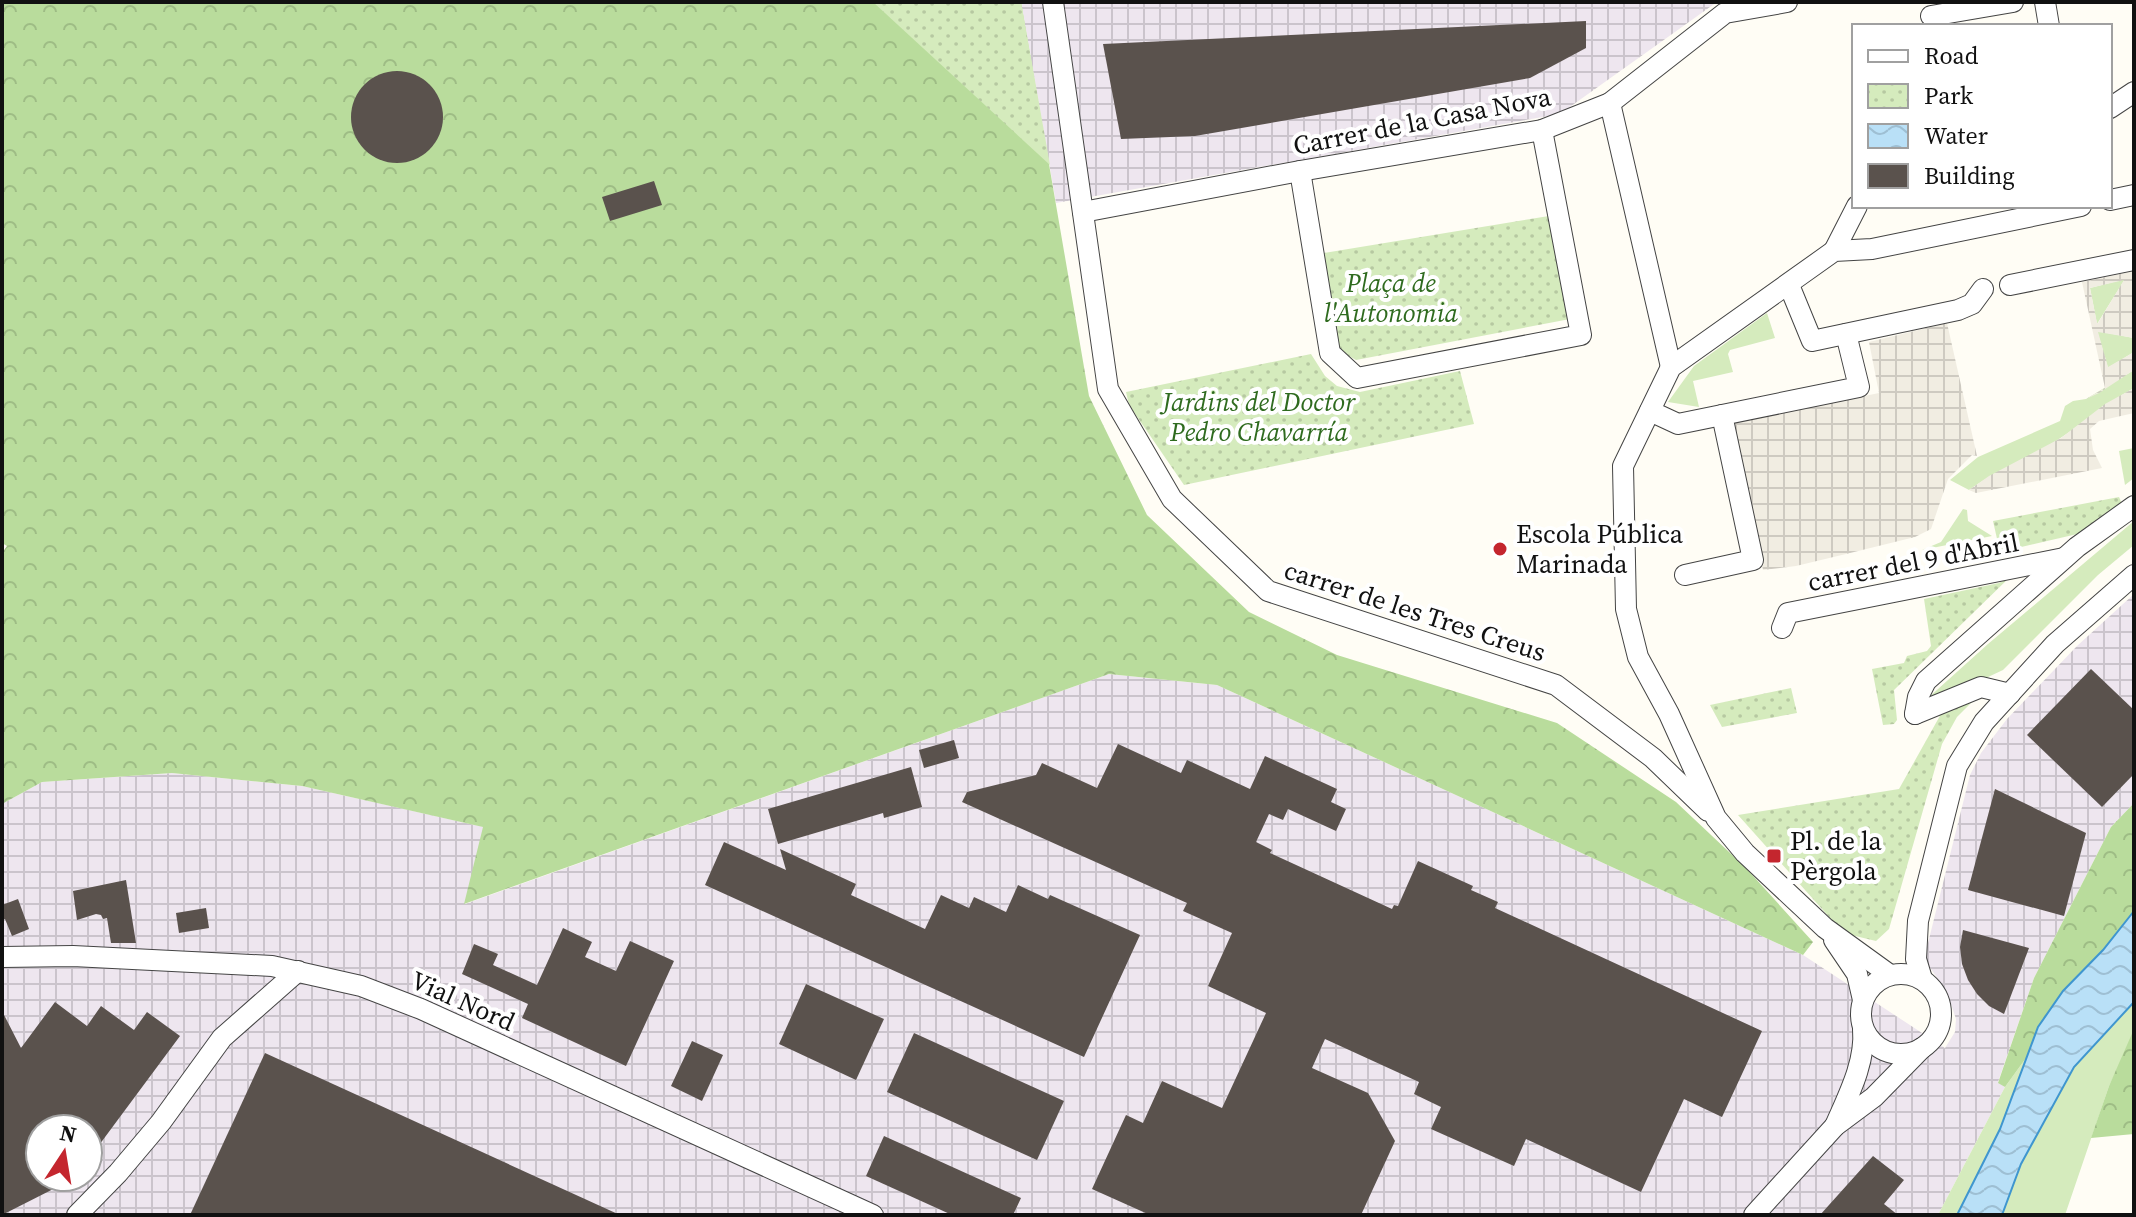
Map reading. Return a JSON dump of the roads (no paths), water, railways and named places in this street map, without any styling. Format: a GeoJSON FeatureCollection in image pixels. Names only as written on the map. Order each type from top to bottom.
{"type":"FeatureCollection","features":[{"type":"Feature","properties":{"kind":"street","name":"carrer de les Tres Creus"},"geometry":{"type":"LineString","coordinates":[[1053,2],[1108,389],[1172,499],[1268,591],[1556,685],[1653,758],[1716,818]]}},
{"type":"Feature","properties":{"kind":"street","name":"Carrer de la Casa Nova"},"geometry":{"type":"LineString","coordinates":[[1083,212],[1542,130],[1610,103],[1725,13],[1787,2]]}},
{"type":"Feature","properties":{"kind":"street"},"geometry":{"type":"LineString","coordinates":[[1931,15],[2013,2]]}},
{"type":"Feature","properties":{"kind":"street"},"geometry":{"type":"LineString","coordinates":[[2045,2],[2049,24]]}},
{"type":"Feature","properties":{"kind":"street"},"geometry":{"type":"LineString","coordinates":[[2112,107],[2134,92]]}},
{"type":"Feature","properties":{"kind":"street"},"geometry":{"type":"LineString","coordinates":[[1610,103],[1671,367]]}},
{"type":"Feature","properties":{"kind":"street"},"geometry":{"type":"LineString","coordinates":[[1300,171],[1330,353],[1357,378],[1581,335],[1542,130]]}},
{"type":"Feature","properties":{"kind":"street"},"geometry":{"type":"LineString","coordinates":[[2112,200],[2134,195]]}},
{"type":"Feature","properties":{"kind":"street"},"geometry":{"type":"LineString","coordinates":[[1856,208],[1834,251],[1671,367],[1623,466],[1626,609],[1638,657],[1669,714],[1716,818],[1745,853],[1825,928],[1892,974]]}},
{"type":"Feature","properties":{"kind":"street"},"geometry":{"type":"LineString","coordinates":[[1834,251],[1872,249],[2068,208]]}},
{"type":"Feature","properties":{"kind":"street"},"geometry":{"type":"LineString","coordinates":[[2010,285],[2134,260]]}},
{"type":"Feature","properties":{"kind":"street"},"geometry":{"type":"LineString","coordinates":[[1789,285],[1812,341],[1958,310],[1972,304],[1983,289]]}},
{"type":"Feature","properties":{"kind":"street"},"geometry":{"type":"LineString","coordinates":[[1650,411],[1678,424],[1859,387],[1846,334]]}},
{"type":"Feature","properties":{"kind":"street"},"geometry":{"type":"LineString","coordinates":[[1685,575],[1753,560],[1722,415]]}},
{"type":"Feature","properties":{"kind":"street","name":"carrer del 9 d'Abril"},"geometry":{"type":"LineString","coordinates":[[2010,694],[1981,687],[1915,714],[1918,697],[1926,681],[2064,558],[2134,506]]}},
{"type":"Feature","properties":{"kind":"street","name":"carrer del 9 d'Abril"},"geometry":{"type":"LineString","coordinates":[[1782,628],[1788,613],[2064,558]]}},
{"type":"Feature","properties":{"kind":"street"},"geometry":{"type":"LineString","coordinates":[[1754,1215],[1835,1126],[1874,1097],[1933,1039],[1941,1018],[1937,996],[1922,979],[1916,959],[1918,921],[1957,766],[1984,722],[2055,644],[2134,575]]}},
{"type":"Feature","properties":{"kind":"street"},"geometry":{"type":"LineString","coordinates":[[1892,974],[1918,921]]}},
{"type":"Feature","properties":{"kind":"street"},"geometry":{"type":"LineString","coordinates":[[1825,928],[1857,974],[1863,1000],[1861,1019],[1864,1044],[1856,1076],[1835,1126]]}},
{"type":"Feature","properties":{"kind":"street","name":"Vial Nord"},"geometry":{"type":"LineString","coordinates":[[2,957],[73,956],[272,966],[361,986],[421,1009],[873,1215]]}},
{"type":"Feature","properties":{"kind":"street"},"geometry":{"type":"LineString","coordinates":[[77,1215],[161,1122],[222,1038],[298,971]]}},
{"type":"Feature","properties":{"kind":"street"},"geometry":{"type":"LineString","coordinates":[[1863,1000],[1876,981],[1892,974],[1922,979]]}},
{"type":"Feature","properties":{"kind":"street"},"geometry":{"type":"LineString","coordinates":[[1863,1029],[1873,1043],[1888,1052],[1905,1054],[1922,1048]]}},
{"type":"Feature","properties":{"kind":"water"},"geometry":{"type":"Polygon","coordinates":[[[2134,911],[2134,1002],[2074,1067],[2021,1164],[2002,1215],[1957,1215],[2000,1129],[2038,1027],[2063,991],[2103,950],[2134,911]]]}},
{"type":"Feature","properties":{"kind":"place","name":"Escola Pública Marinada"},"geometry":{"type":"Point","coordinates":[1500,549]}},
{"type":"Feature","properties":{"kind":"place","name":"Pl. de la Pèrgola"},"geometry":{"type":"Point","coordinates":[1774,856]}},
{"type":"Feature","properties":{"kind":"park label","name":"Plaça de l'Autonomia"},"geometry":{"type":"Point","coordinates":[1391,298]}},
{"type":"Feature","properties":{"kind":"park label","name":"Jardins del Doctor Pedro Chavarría"},"geometry":{"type":"Point","coordinates":[1259,417]}}]}
